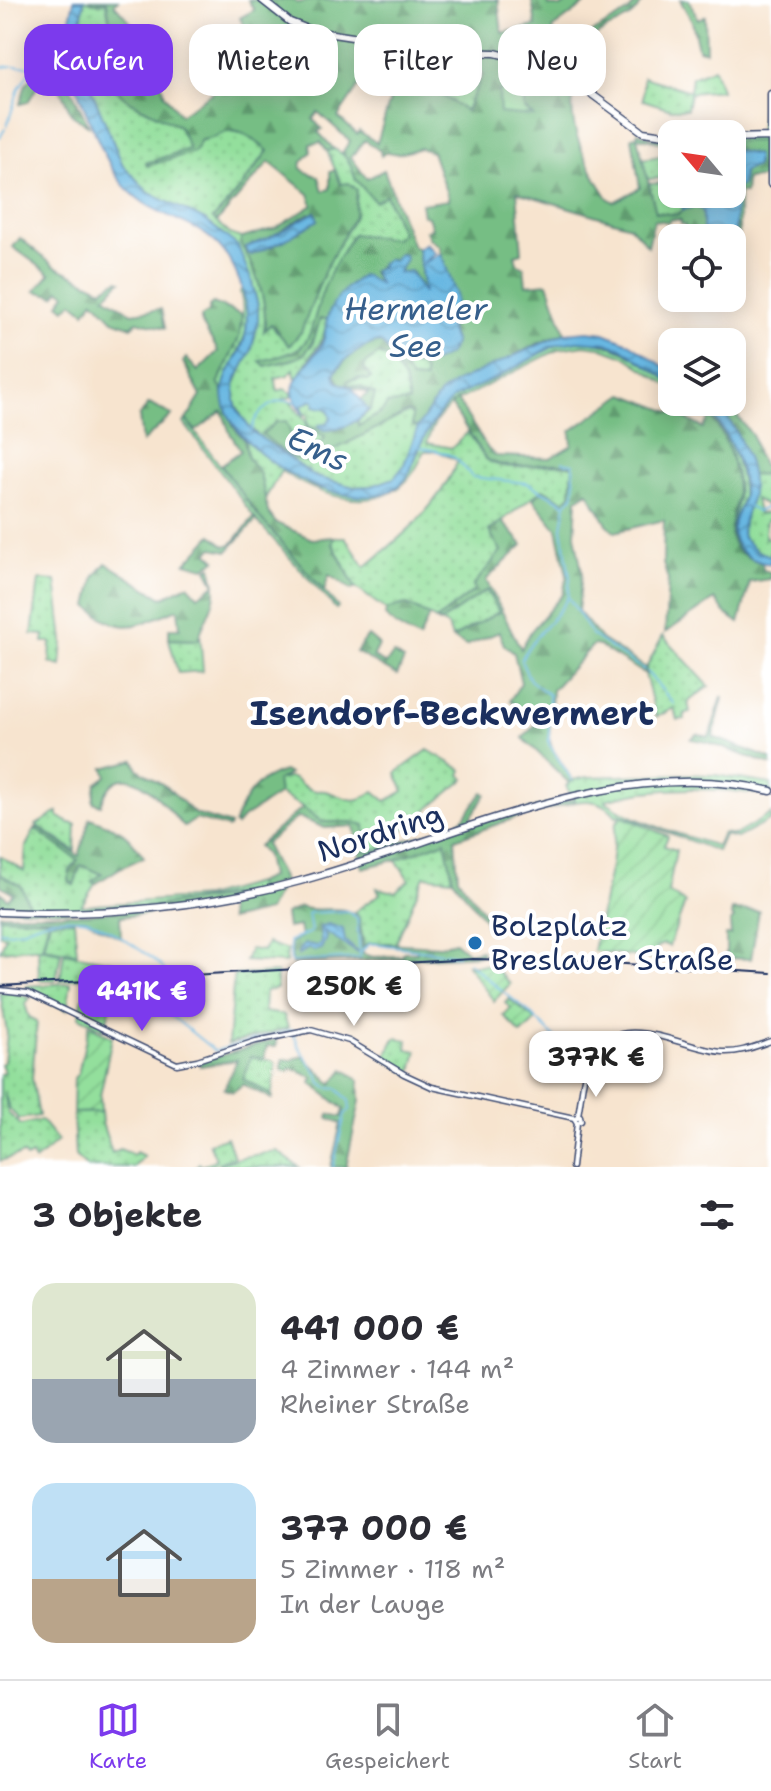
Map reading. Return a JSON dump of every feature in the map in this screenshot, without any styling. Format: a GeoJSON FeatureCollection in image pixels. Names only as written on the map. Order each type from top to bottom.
{"type":"FeatureCollection","features":[{"type":"Feature","properties":{"kind":"main road"},"geometry":{"type":"LineString","coordinates":[[262,0],[290,22],[313,31],[451,52],[495,53],[551,67],[639,131],[658,135]]}},
{"type":"Feature","properties":{"kind":"main road"},"geometry":{"type":"LineString","coordinates":[[771,94],[771,184]]}},
{"type":"Feature","properties":{"kind":"main road"},"geometry":{"type":"LineString","coordinates":[[746,138],[771,137]]}},
{"type":"Feature","properties":{"kind":"main road","name":"Nordring"},"geometry":{"type":"LineString","coordinates":[[0,912],[71,913],[141,909],[273,889],[518,812],[573,797],[640,786],[692,782],[771,791]]}},
{"type":"Feature","properties":{"kind":"street"},"geometry":{"type":"LineString","coordinates":[[0,990],[28,993],[177,1064],[293,1032],[311,1030],[338,1037],[432,1087],[576,1119]]}},
{"type":"Feature","properties":{"kind":"street"},"geometry":{"type":"LineString","coordinates":[[572,1167],[576,1119],[590,1060],[603,1043],[618,1035],[647,1034],[724,1052],[771,1041]]}},
{"type":"Feature","properties":{"kind":"green space"},"geometry":{"type":"Polygon","coordinates":[[[84,0],[106,2],[110,24],[81,24],[84,0]]]}},
{"type":"Feature","properties":{"kind":"green space"},"geometry":{"type":"Polygon","coordinates":[[[90,0],[118,0],[114,4],[132,24],[110,24],[107,2],[93,3],[90,0]]]}},
{"type":"Feature","properties":{"kind":"green space"},"geometry":{"type":"Polygon","coordinates":[[[248,0],[294,0],[297,3],[313,0],[498,0],[501,24],[498,24],[498,96],[573,96],[572,112],[579,143],[608,198],[614,202],[640,188],[632,137],[637,136],[638,132],[658,138],[658,142],[637,137],[656,212],[677,215],[683,210],[699,208],[703,211],[703,224],[654,220],[648,246],[630,226],[517,192],[522,253],[515,255],[517,263],[524,267],[526,285],[548,283],[565,333],[539,343],[440,394],[418,427],[412,426],[412,415],[408,412],[309,463],[287,455],[262,434],[276,422],[286,421],[293,439],[304,447],[323,441],[325,436],[306,428],[322,430],[369,393],[340,384],[334,374],[354,354],[379,342],[399,358],[422,363],[445,355],[455,343],[450,324],[456,306],[439,246],[426,231],[432,228],[428,217],[423,215],[421,204],[449,200],[432,152],[420,148],[399,154],[388,152],[381,156],[380,151],[365,140],[351,157],[367,179],[384,170],[413,247],[418,248],[424,293],[411,271],[398,273],[401,267],[388,259],[382,268],[378,267],[372,272],[380,284],[357,279],[343,292],[327,319],[320,319],[308,350],[289,361],[265,366],[260,361],[290,353],[305,342],[327,280],[353,234],[395,239],[402,233],[386,195],[375,202],[356,180],[349,161],[342,153],[350,141],[318,112],[313,119],[322,129],[318,132],[334,149],[327,151],[321,142],[310,144],[311,152],[301,168],[319,177],[323,191],[330,189],[330,172],[335,170],[341,184],[349,183],[357,190],[355,215],[325,270],[301,332],[289,346],[271,324],[264,331],[260,286],[240,243],[242,238],[276,228],[313,205],[309,194],[269,162],[217,222],[213,219],[268,151],[248,137],[232,131],[201,140],[194,152],[147,166],[146,163],[189,149],[179,126],[124,96],[166,96],[180,115],[207,96],[338,96],[338,24],[243,24],[240,18],[254,10],[248,0]],[[309,213],[269,238],[247,247],[247,252],[251,255],[283,241],[318,220],[309,213]],[[379,354],[364,368],[371,378],[347,381],[347,384],[375,394],[370,410],[357,421],[359,426],[382,412],[387,404],[409,402],[404,380],[396,368],[405,369],[411,379],[425,380],[420,367],[398,363],[379,354]]]}},
{"type":"Feature","properties":{"kind":"green space"},"geometry":{"type":"Polygon","coordinates":[[[532,0],[547,0],[549,6],[561,7],[572,0],[591,0],[558,24],[536,24],[532,0]]]}},
{"type":"Feature","properties":{"kind":"green space"},"geometry":{"type":"Polygon","coordinates":[[[639,0],[645,0],[631,16],[606,30],[606,25],[628,12],[639,0]]]}},
{"type":"Feature","properties":{"kind":"green space"},"geometry":{"type":"Polygon","coordinates":[[[680,0],[689,0],[698,19],[705,16],[706,51],[698,49],[692,21],[680,0]]]}},
{"type":"Feature","properties":{"kind":"green space"},"geometry":{"type":"Polygon","coordinates":[[[714,68],[721,90],[690,93],[687,109],[671,109],[643,100],[643,77],[690,91],[692,77],[714,68]]]}},
{"type":"Feature","properties":{"kind":"green space"},"geometry":{"type":"Polygon","coordinates":[[[766,72],[771,75],[771,141],[746,142],[746,133],[759,133],[766,72]]]}},
{"type":"Feature","properties":{"kind":"green space"},"geometry":{"type":"Polygon","coordinates":[[[24,91],[24,96],[32,96],[28,102],[20,104],[24,91]]]}},
{"type":"Feature","properties":{"kind":"green space"},"geometry":{"type":"Polygon","coordinates":[[[63,96],[74,96],[88,125],[72,115],[63,96]]]}},
{"type":"Feature","properties":{"kind":"green space"},"geometry":{"type":"Polygon","coordinates":[[[94,96],[130,96],[131,102],[179,126],[190,149],[146,163],[193,152],[201,140],[232,131],[243,134],[268,150],[213,219],[230,234],[242,238],[240,243],[256,274],[263,297],[264,331],[271,323],[301,332],[325,270],[355,215],[327,151],[339,151],[356,180],[386,195],[402,233],[396,239],[352,235],[332,271],[311,334],[302,346],[265,366],[312,346],[320,319],[327,319],[319,344],[298,378],[294,369],[288,375],[275,378],[278,391],[284,389],[292,393],[291,397],[281,400],[290,401],[300,415],[306,413],[302,417],[306,428],[325,437],[323,441],[303,447],[276,422],[309,462],[408,412],[412,415],[412,426],[418,427],[403,467],[395,478],[372,486],[354,487],[316,477],[268,444],[245,423],[233,391],[255,337],[258,306],[251,279],[234,244],[222,233],[205,220],[149,193],[122,164],[94,96]]]}},
{"type":"Feature","properties":{"kind":"green space"},"geometry":{"type":"Polygon","coordinates":[[[445,96],[473,96],[466,111],[445,96]]]}},
{"type":"Feature","properties":{"kind":"green space"},"geometry":{"type":"Polygon","coordinates":[[[499,96],[523,96],[524,108],[533,116],[500,113],[499,96]]]}},
{"type":"Feature","properties":{"kind":"green space"},"geometry":{"type":"Polygon","coordinates":[[[746,141],[771,141],[771,177],[746,179],[746,168],[756,155],[746,153],[746,141]]]}},
{"type":"Feature","properties":{"kind":"green space"},"geometry":{"type":"Polygon","coordinates":[[[658,156],[658,178],[647,179],[642,159],[658,156]]]}},
{"type":"Feature","properties":{"kind":"green space"},"geometry":{"type":"Polygon","coordinates":[[[658,183],[658,208],[683,210],[677,215],[656,213],[648,184],[658,183]]]}},
{"type":"Feature","properties":{"kind":"green space"},"geometry":{"type":"Polygon","coordinates":[[[734,208],[739,208],[739,224],[734,224],[734,208]]]}},
{"type":"Feature","properties":{"kind":"green space"},"geometry":{"type":"Polygon","coordinates":[[[20,238],[54,266],[102,289],[121,281],[105,296],[132,313],[161,309],[165,328],[137,321],[132,327],[113,320],[94,300],[85,312],[73,302],[65,309],[59,304],[66,294],[60,290],[55,296],[35,291],[50,274],[13,247],[20,238]]]}},
{"type":"Feature","properties":{"kind":"green space"},"geometry":{"type":"Polygon","coordinates":[[[242,288],[247,313],[246,333],[222,390],[218,383],[241,327],[242,288]]]}},
{"type":"Feature","properties":{"kind":"green space"},"geometry":{"type":"Polygon","coordinates":[[[213,303],[242,315],[239,338],[218,383],[233,426],[244,439],[248,458],[260,473],[268,512],[276,523],[312,539],[334,537],[332,543],[355,587],[352,590],[329,575],[324,591],[260,518],[221,465],[241,451],[222,411],[196,431],[186,420],[201,396],[183,362],[186,358],[198,371],[218,351],[201,322],[201,317],[209,312],[209,306],[213,303]]]}},
{"type":"Feature","properties":{"kind":"green space"},"geometry":{"type":"Polygon","coordinates":[[[577,341],[604,344],[650,367],[658,373],[658,379],[624,356],[584,345],[559,349],[458,400],[447,409],[434,424],[427,443],[452,448],[468,432],[483,456],[494,464],[516,467],[573,466],[571,495],[564,502],[543,489],[489,531],[502,551],[474,586],[476,589],[436,620],[405,604],[386,610],[355,587],[332,542],[334,537],[345,537],[365,567],[430,507],[458,461],[438,451],[424,451],[413,473],[398,488],[381,497],[362,499],[320,491],[281,471],[265,499],[260,474],[248,458],[244,439],[315,488],[377,494],[410,471],[427,431],[440,410],[455,396],[496,378],[556,345],[577,341]]]}},
{"type":"Feature","properties":{"kind":"green space"},"geometry":{"type":"Polygon","coordinates":[[[379,354],[398,363],[420,367],[424,370],[425,381],[410,379],[397,369],[404,380],[409,402],[382,412],[359,426],[357,421],[370,410],[375,394],[346,384],[347,381],[371,378],[364,368],[379,354]]]}},
{"type":"Feature","properties":{"kind":"green space"},"geometry":{"type":"Polygon","coordinates":[[[624,394],[658,407],[658,416],[681,416],[703,428],[711,417],[726,443],[735,474],[737,494],[731,528],[733,543],[740,553],[762,563],[763,570],[770,572],[771,579],[750,582],[739,623],[725,613],[715,599],[665,633],[668,580],[663,563],[664,520],[615,532],[588,492],[577,499],[575,535],[582,572],[578,611],[601,639],[646,668],[645,674],[593,645],[552,690],[549,738],[573,781],[568,782],[523,738],[536,724],[510,700],[521,683],[514,653],[504,645],[499,632],[466,646],[452,638],[499,612],[487,590],[440,622],[436,620],[475,590],[473,586],[501,551],[489,531],[502,521],[523,545],[486,580],[521,649],[531,631],[563,594],[567,575],[557,529],[533,499],[543,489],[564,501],[571,495],[573,466],[507,466],[486,459],[451,405],[457,400],[488,449],[496,456],[550,458],[572,445],[571,431],[624,394]]]}},
{"type":"Feature","properties":{"kind":"green space"},"geometry":{"type":"Polygon","coordinates":[[[314,400],[316,406],[327,408],[331,416],[331,421],[320,427],[322,430],[308,426],[307,413],[303,414],[302,404],[314,400]]]}},
{"type":"Feature","properties":{"kind":"green space"},"geometry":{"type":"Polygon","coordinates":[[[149,404],[172,415],[142,442],[139,416],[149,404]]]}},
{"type":"Feature","properties":{"kind":"green space"},"geometry":{"type":"Polygon","coordinates":[[[710,416],[714,416],[722,426],[740,472],[742,497],[733,534],[737,545],[751,559],[748,560],[732,539],[738,493],[736,476],[729,448],[710,416]]]}},
{"type":"Feature","properties":{"kind":"green space"},"geometry":{"type":"Polygon","coordinates":[[[726,416],[737,416],[753,437],[765,474],[750,475],[738,436],[726,416]]]}},
{"type":"Feature","properties":{"kind":"green space"},"geometry":{"type":"Polygon","coordinates":[[[186,420],[260,518],[338,607],[336,609],[258,522],[184,423],[186,420]]]}},
{"type":"Feature","properties":{"kind":"green space"},"geometry":{"type":"Polygon","coordinates":[[[771,466],[771,508],[768,503],[765,505],[755,499],[758,514],[771,510],[771,522],[770,519],[766,521],[765,538],[770,537],[771,526],[771,556],[753,548],[741,532],[752,492],[750,475],[765,474],[765,467],[771,466]]]}},
{"type":"Feature","properties":{"kind":"green space"},"geometry":{"type":"Polygon","coordinates":[[[254,517],[256,520],[228,551],[213,548],[208,553],[216,560],[204,568],[186,563],[212,535],[225,546],[232,544],[254,517]]]}},
{"type":"Feature","properties":{"kind":"green space"},"geometry":{"type":"Polygon","coordinates":[[[106,563],[162,598],[188,585],[198,596],[215,584],[212,605],[198,640],[169,639],[169,628],[180,628],[178,609],[132,626],[112,622],[88,606],[95,576],[106,563]]]}},
{"type":"Feature","properties":{"kind":"green space"},"geometry":{"type":"Polygon","coordinates":[[[211,567],[214,579],[214,583],[207,569],[211,567]]]}},
{"type":"Feature","properties":{"kind":"green space"},"geometry":{"type":"Polygon","coordinates":[[[39,580],[56,581],[63,641],[61,666],[50,663],[51,642],[43,642],[44,635],[32,634],[39,580]]]}},
{"type":"Feature","properties":{"kind":"green space"},"geometry":{"type":"Polygon","coordinates":[[[486,590],[499,612],[452,638],[448,626],[440,622],[486,590]]]}},
{"type":"Feature","properties":{"kind":"green space"},"geometry":{"type":"Polygon","coordinates":[[[405,604],[429,616],[419,639],[385,616],[386,610],[405,604]]]}},
{"type":"Feature","properties":{"kind":"green space"},"geometry":{"type":"Polygon","coordinates":[[[200,633],[203,671],[178,673],[169,639],[197,640],[200,633]]]}},
{"type":"Feature","properties":{"kind":"green space"},"geometry":{"type":"Polygon","coordinates":[[[368,636],[379,645],[373,657],[386,664],[393,654],[404,660],[397,675],[356,652],[368,636]]]}},
{"type":"Feature","properties":{"kind":"green space"},"geometry":{"type":"Polygon","coordinates":[[[663,636],[709,686],[688,702],[690,712],[685,713],[685,719],[677,720],[674,708],[656,717],[645,674],[663,636]]]}},
{"type":"Feature","properties":{"kind":"green space"},"geometry":{"type":"Polygon","coordinates":[[[722,697],[713,737],[771,759],[771,765],[691,739],[697,734],[709,737],[722,697]]]}},
{"type":"Feature","properties":{"kind":"green space"},"geometry":{"type":"Polygon","coordinates":[[[428,750],[462,770],[460,775],[465,779],[399,833],[396,844],[366,852],[365,825],[322,822],[279,794],[276,781],[289,778],[314,791],[355,800],[374,791],[386,801],[404,791],[396,773],[428,750]]]}},
{"type":"Feature","properties":{"kind":"green space"},"geometry":{"type":"Polygon","coordinates":[[[134,760],[138,769],[167,787],[195,814],[230,825],[229,828],[196,819],[184,827],[154,794],[130,779],[119,780],[109,788],[101,805],[93,802],[96,784],[107,776],[104,768],[134,760]]]}},
{"type":"Feature","properties":{"kind":"green space"},"geometry":{"type":"Polygon","coordinates":[[[284,771],[289,774],[277,781],[279,794],[236,826],[234,824],[246,798],[258,784],[284,771]]]}},
{"type":"Feature","properties":{"kind":"green space"},"geometry":{"type":"Polygon","coordinates":[[[716,775],[771,784],[771,796],[688,789],[646,792],[605,800],[642,821],[717,846],[723,833],[735,835],[771,814],[771,820],[737,838],[724,835],[717,851],[622,815],[616,816],[608,807],[598,803],[575,802],[566,786],[572,780],[587,777],[716,775]]]}},
{"type":"Feature","properties":{"kind":"green space"},"geometry":{"type":"Polygon","coordinates":[[[483,792],[486,794],[466,825],[573,799],[575,802],[455,839],[458,878],[485,914],[487,928],[485,920],[453,879],[445,841],[395,860],[362,868],[354,826],[325,828],[298,817],[265,844],[284,882],[258,890],[256,883],[270,877],[266,856],[258,846],[303,807],[322,822],[365,825],[366,852],[446,828],[462,820],[483,792]]]}},
{"type":"Feature","properties":{"kind":"green space"},"geometry":{"type":"Polygon","coordinates":[[[58,812],[58,816],[76,824],[75,851],[36,825],[58,812]]]}},
{"type":"Feature","properties":{"kind":"green space"},"geometry":{"type":"Polygon","coordinates":[[[621,816],[668,836],[664,846],[676,850],[668,892],[685,903],[669,946],[663,944],[656,948],[656,959],[593,951],[611,865],[616,823],[621,816]]]}},
{"type":"Feature","properties":{"kind":"green space"},"geometry":{"type":"Polygon","coordinates":[[[90,818],[121,832],[144,857],[95,884],[92,881],[102,874],[81,865],[74,885],[68,880],[78,860],[35,829],[37,827],[79,856],[90,818]]]}},
{"type":"Feature","properties":{"kind":"green space"},"geometry":{"type":"Polygon","coordinates":[[[35,829],[78,860],[68,880],[74,884],[81,865],[103,874],[93,881],[95,884],[81,906],[205,897],[256,883],[258,890],[162,906],[65,911],[0,908],[0,905],[29,905],[21,886],[0,874],[0,856],[24,871],[26,846],[35,829]]]}},
{"type":"Feature","properties":{"kind":"green space"},"geometry":{"type":"Polygon","coordinates":[[[446,841],[453,879],[424,876],[396,943],[368,943],[364,947],[359,917],[354,912],[380,894],[377,888],[395,892],[409,880],[395,858],[446,841]]]}},
{"type":"Feature","properties":{"kind":"green space"},"geometry":{"type":"Polygon","coordinates":[[[0,874],[21,886],[29,905],[0,905],[0,892],[8,899],[13,893],[0,885],[0,874]]]}},
{"type":"Feature","properties":{"kind":"green space"},"geometry":{"type":"Polygon","coordinates":[[[279,890],[268,911],[229,920],[227,904],[120,917],[121,938],[85,919],[0,917],[0,914],[89,914],[279,890]]]}},
{"type":"Feature","properties":{"kind":"green space"},"geometry":{"type":"Polygon","coordinates":[[[300,907],[341,909],[354,915],[359,925],[363,954],[373,957],[417,952],[417,949],[386,943],[440,946],[455,942],[468,953],[481,950],[482,955],[292,964],[291,942],[301,937],[299,926],[287,928],[285,914],[300,907]]]}},
{"type":"Feature","properties":{"kind":"green space"},"geometry":{"type":"Polygon","coordinates":[[[732,910],[759,911],[751,959],[726,958],[726,935],[731,935],[730,923],[734,918],[732,910]]]}},
{"type":"Feature","properties":{"kind":"green space"},"geometry":{"type":"Polygon","coordinates":[[[0,917],[49,919],[42,947],[0,951],[6,936],[0,935],[0,917]]]}},
{"type":"Feature","properties":{"kind":"green space"},"geometry":{"type":"Polygon","coordinates":[[[74,920],[77,953],[44,947],[50,921],[74,920]]]}},
{"type":"Feature","properties":{"kind":"green space"},"geometry":{"type":"Polygon","coordinates":[[[267,943],[287,950],[286,963],[245,961],[250,949],[263,951],[267,943]]]}},
{"type":"Feature","properties":{"kind":"green space"},"geometry":{"type":"Polygon","coordinates":[[[38,948],[61,952],[56,980],[39,980],[38,948]]]}},
{"type":"Feature","properties":{"kind":"green space"},"geometry":{"type":"Polygon","coordinates":[[[64,952],[120,963],[118,975],[60,980],[64,952]]]}},
{"type":"Feature","properties":{"kind":"green space"},"geometry":{"type":"Polygon","coordinates":[[[467,965],[493,965],[510,984],[494,1001],[467,965]]]}},
{"type":"Feature","properties":{"kind":"green space"},"geometry":{"type":"Polygon","coordinates":[[[277,973],[277,989],[265,991],[264,1012],[284,1015],[288,1028],[228,1044],[234,975],[277,973]]]}},
{"type":"Feature","properties":{"kind":"green space"},"geometry":{"type":"Polygon","coordinates":[[[108,981],[119,981],[104,1029],[79,1017],[83,997],[103,996],[108,981]]]}},
{"type":"Feature","properties":{"kind":"green space"},"geometry":{"type":"Polygon","coordinates":[[[71,983],[67,1010],[26,991],[26,986],[71,983]]]}},
{"type":"Feature","properties":{"kind":"green space"},"geometry":{"type":"Polygon","coordinates":[[[0,992],[30,998],[25,1004],[29,1017],[37,1021],[32,1078],[39,1116],[19,1119],[10,1110],[4,1092],[8,1113],[21,1125],[41,1120],[58,1141],[35,1161],[32,1155],[26,1158],[23,1154],[0,1161],[0,1074],[5,1073],[1,1064],[4,1062],[7,1033],[0,992]]]}},
{"type":"Feature","properties":{"kind":"green space"},"geometry":{"type":"Polygon","coordinates":[[[509,999],[536,1020],[521,1034],[503,1015],[511,1008],[505,1003],[509,999]]]}},
{"type":"Feature","properties":{"kind":"green space"},"geometry":{"type":"Polygon","coordinates":[[[89,1025],[112,1037],[100,1096],[101,1112],[73,1113],[74,1078],[78,1074],[89,1025]]]}},
{"type":"Feature","properties":{"kind":"green space"},"geometry":{"type":"Polygon","coordinates":[[[395,1038],[408,1040],[407,1049],[417,1051],[411,1075],[385,1058],[395,1038]]]}},
{"type":"Feature","properties":{"kind":"green space"},"geometry":{"type":"Polygon","coordinates":[[[277,1039],[276,1046],[267,1046],[264,1059],[251,1056],[243,1079],[272,1095],[272,1099],[243,1084],[233,1092],[224,1089],[237,1060],[200,1066],[200,1062],[277,1039]]]}},
{"type":"Feature","properties":{"kind":"green space"},"geometry":{"type":"Polygon","coordinates":[[[251,1056],[276,1062],[272,1095],[243,1079],[251,1056]]]}},
{"type":"Feature","properties":{"kind":"green space"},"geometry":{"type":"Polygon","coordinates":[[[303,1056],[332,1084],[344,1069],[359,1080],[360,1101],[346,1167],[331,1167],[341,1123],[328,1118],[329,1114],[342,1117],[344,1109],[311,1083],[313,1077],[290,1068],[288,1072],[282,1070],[283,1059],[303,1056]]]}},
{"type":"Feature","properties":{"kind":"green space"},"geometry":{"type":"Polygon","coordinates":[[[101,1112],[112,1153],[120,1149],[144,1156],[134,1167],[87,1167],[75,1156],[73,1113],[101,1112]]]}},
{"type":"Feature","properties":{"kind":"green space"},"geometry":{"type":"Polygon","coordinates":[[[227,1137],[234,1157],[207,1167],[196,1167],[199,1163],[202,1166],[216,1159],[209,1143],[227,1137]]]}},
{"type":"Feature","properties":{"kind":"green space"},"geometry":{"type":"Polygon","coordinates":[[[277,1151],[299,1167],[220,1167],[220,1164],[238,1158],[277,1151]]]}},
{"type":"Feature","properties":{"kind":"water"},"geometry":{"type":"Polygon","coordinates":[[[74,0],[84,0],[81,24],[69,24],[74,0]]]}},
{"type":"Feature","properties":{"kind":"water"},"geometry":{"type":"Polygon","coordinates":[[[80,96],[94,96],[122,164],[149,193],[205,220],[238,246],[251,279],[258,320],[251,352],[235,382],[235,402],[253,432],[316,477],[354,487],[372,486],[394,478],[403,467],[418,427],[440,394],[456,382],[565,333],[604,333],[629,343],[658,363],[658,373],[624,350],[606,343],[577,341],[556,345],[455,397],[429,428],[405,480],[381,494],[355,496],[327,491],[299,479],[272,463],[250,443],[233,423],[224,402],[225,381],[244,340],[247,316],[243,293],[229,259],[212,239],[133,195],[112,168],[80,96]]]}},
{"type":"Feature","properties":{"kind":"water"},"geometry":{"type":"Polygon","coordinates":[[[746,153],[757,155],[756,166],[746,171],[746,153]]]}},
{"type":"Feature","properties":{"kind":"water"},"geometry":{"type":"Polygon","coordinates":[[[699,208],[735,208],[735,224],[703,224],[703,211],[699,208]]]}},
{"type":"Feature","properties":{"kind":"water"},"geometry":{"type":"Polygon","coordinates":[[[315,212],[318,220],[283,241],[251,255],[247,252],[246,247],[315,212]]]}},
{"type":"Feature","properties":{"kind":"water","name":"Hermeler See"},"geometry":{"type":"Polygon","coordinates":[[[426,243],[435,253],[422,264],[440,254],[456,294],[456,306],[449,318],[455,343],[450,353],[437,361],[414,364],[393,356],[379,342],[360,350],[334,374],[337,382],[352,388],[368,410],[348,425],[322,430],[318,425],[326,424],[331,418],[328,409],[314,406],[312,400],[301,406],[303,414],[293,393],[298,376],[323,341],[330,310],[347,287],[364,275],[379,284],[373,270],[382,268],[381,264],[388,259],[393,261],[399,254],[406,259],[398,273],[410,271],[424,293],[418,248],[426,243]]]}},
{"type":"Feature","properties":{"kind":"water"},"geometry":{"type":"Polygon","coordinates":[[[713,416],[726,416],[731,423],[743,446],[750,470],[752,494],[742,526],[743,538],[757,551],[771,556],[771,564],[749,557],[735,541],[733,525],[743,495],[743,483],[731,444],[713,416]]]}},
{"type":"Feature","properties":{"kind":"water"},"geometry":{"type":"Polygon","coordinates":[[[328,924],[343,929],[345,941],[360,954],[324,931],[326,938],[321,949],[314,951],[309,948],[298,955],[305,944],[318,946],[321,942],[320,927],[328,924]]]}},
{"type":"Feature","properties":{"kind":"waterway"},"geometry":{"type":"LineString","coordinates":[[0,67],[12,66]]}},
{"type":"Feature","properties":{"kind":"waterway"},"geometry":{"type":"LineString","coordinates":[[15,66],[24,66]]}},
{"type":"Feature","properties":{"kind":"waterway"},"geometry":{"type":"LineString","coordinates":[[7,126],[24,80]]}},
{"type":"Feature","properties":{"kind":"waterway"},"geometry":{"type":"LineString","coordinates":[[0,137],[5,129]]}},
{"type":"Feature","properties":{"kind":"waterway"},"geometry":{"type":"LineString","coordinates":[[252,429],[257,416],[268,406],[281,401],[295,402]]}},
{"type":"Feature","properties":{"kind":"waterway"},"geometry":{"type":"LineString","coordinates":[[420,447],[450,455],[472,477],[527,483],[566,504],[562,528],[570,578],[568,597],[593,636],[644,670]]}},
{"type":"Feature","properties":{"kind":"waterway"},"geometry":{"type":"LineString","coordinates":[[563,462],[573,464],[574,491],[566,503]]}},
{"type":"Feature","properties":{"kind":"waterway"},"geometry":{"type":"LineString","coordinates":[[748,506],[756,512],[767,507],[771,509]]}},
{"type":"Feature","properties":{"kind":"waterway"},"geometry":{"type":"LineString","coordinates":[[568,597],[521,661],[530,680],[549,695],[549,744],[572,780]]}},
{"type":"Feature","properties":{"kind":"waterway"},"geometry":{"type":"LineString","coordinates":[[647,672],[674,704]]}},
{"type":"Feature","properties":{"kind":"waterway"},"geometry":{"type":"LineString","coordinates":[[347,911],[357,918],[360,958],[291,962],[289,941],[311,932],[308,913],[347,911]]}},
{"type":"Feature","properties":{"kind":"waterway"},"geometry":{"type":"LineString","coordinates":[[0,931],[19,930],[53,919],[87,920],[129,942],[165,971]]}},
{"type":"Feature","properties":{"kind":"waterway"},"geometry":{"type":"LineString","coordinates":[[360,953],[369,944],[378,944],[457,955]]}},
{"type":"Feature","properties":{"kind":"waterway"},"geometry":{"type":"LineString","coordinates":[[468,962],[502,991]]}},
{"type":"Feature","properties":{"kind":"waterway"},"geometry":{"type":"LineString","coordinates":[[166,979],[164,1010],[215,1051],[292,1030],[321,1083],[337,1088],[349,1101],[350,1110],[345,1114],[333,1167]]}},
{"type":"Feature","properties":{"kind":"waterway"},"geometry":{"type":"LineString","coordinates":[[505,993],[560,1043]]}},
{"type":"Feature","properties":{"kind":"railway"},"geometry":{"type":"LineString","coordinates":[[0,986],[473,959],[577,961],[771,973]]}},
{"type":"Feature","properties":{"kind":"place","name":"Bolzplatz Breslauer Straße"},"geometry":{"type":"Point","coordinates":[475,943]}},
{"type":"Feature","properties":{"kind":"district","name":"Isendorf-Beckwermert"},"geometry":{"type":"Point","coordinates":[452,713]}},
{"type":"Feature","properties":{"kind":"water label","name":"Ems"},"geometry":{"type":"Point","coordinates":[318,449]}}]}
